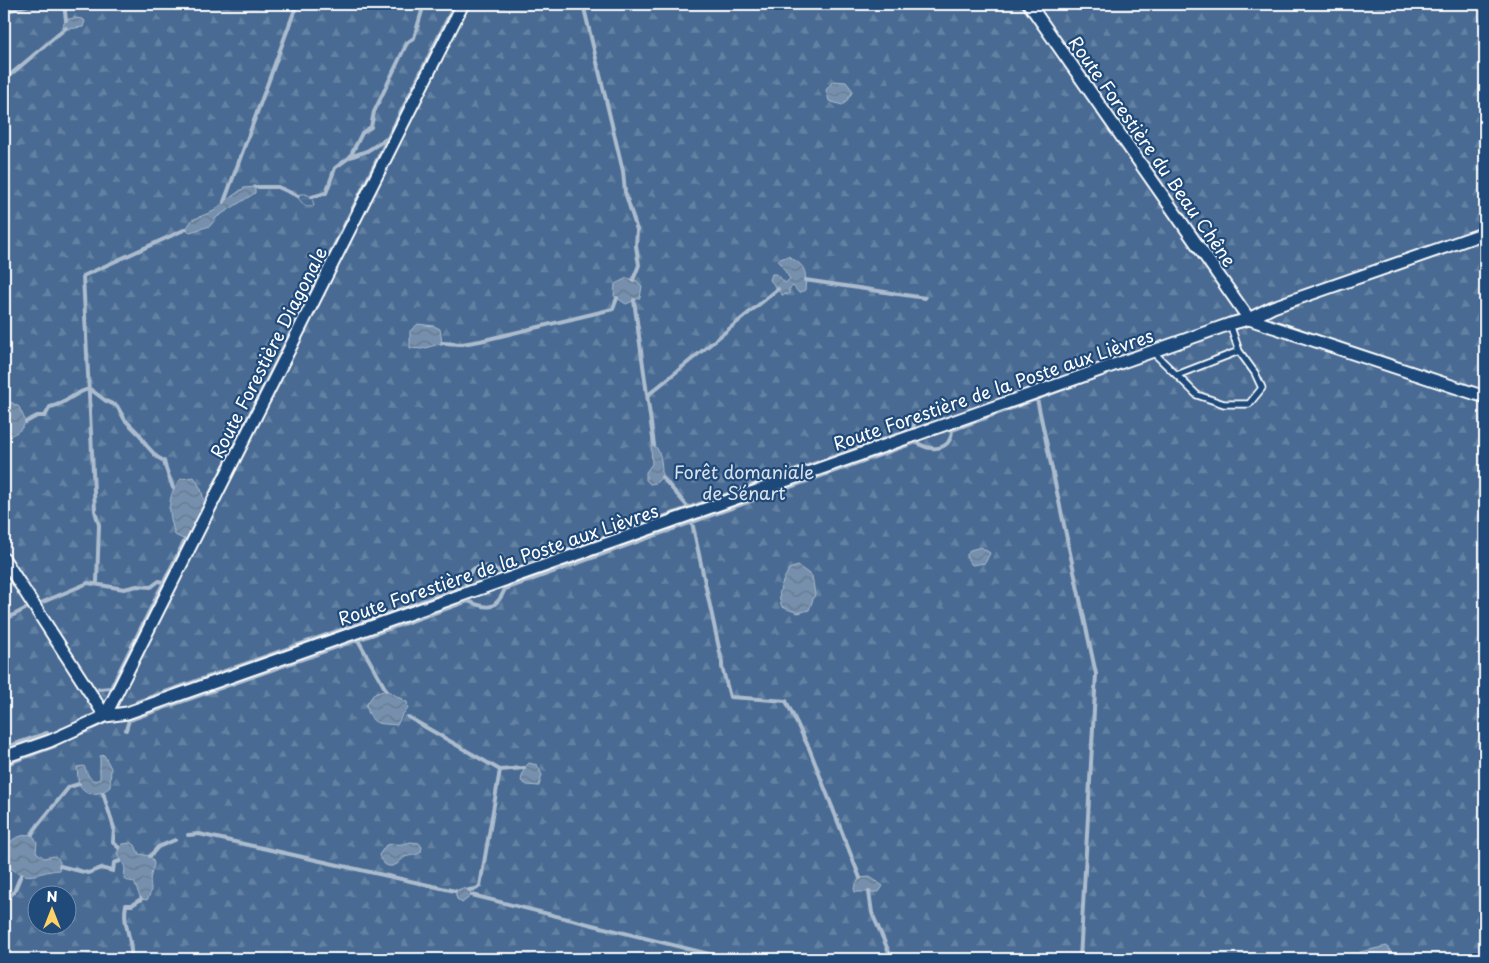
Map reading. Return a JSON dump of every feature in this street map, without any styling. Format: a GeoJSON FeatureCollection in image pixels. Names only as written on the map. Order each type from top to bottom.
{"type":"FeatureCollection","features":[{"type":"Feature","properties":{"kind":"street","name":"Route Forestière Diagonale"},"geometry":{"type":"LineString","coordinates":[[105,716],[463,4]]}},
{"type":"Feature","properties":{"kind":"street","name":"Route Forestière du Beau Chêne"},"geometry":{"type":"LineString","coordinates":[[1029,4],[1249,319]]}},
{"type":"Feature","properties":{"kind":"street","name":"Route Forestière de la Poste aux Lièvres"},"geometry":{"type":"LineString","coordinates":[[4,757],[50,741],[105,716],[137,710],[1153,351],[1249,319],[1273,308],[1485,233]]}},
{"type":"Feature","properties":{"kind":"street"},"geometry":{"type":"LineString","coordinates":[[1249,319],[1485,397]]}},
{"type":"Feature","properties":{"kind":"street"},"geometry":{"type":"LineString","coordinates":[[4,559],[105,716]]}},
{"type":"Feature","properties":{"kind":"lane"},"geometry":{"type":"LineString","coordinates":[[1153,351],[1198,395],[1224,404],[1249,404],[1262,388],[1256,373],[1239,351],[1230,324]]}},
{"type":"Feature","properties":{"kind":"lane"},"geometry":{"type":"LineString","coordinates":[[1177,375],[1239,351]]}},
{"type":"Feature","properties":{"kind":"green space","name":"Forêt domaniale de Sénart"},"geometry":{"type":"Polygon","coordinates":[[[4,4],[1485,4],[1485,959],[4,959],[4,4]]]}},
{"type":"Feature","properties":{"kind":"green space"},"geometry":{"type":"Polygon","coordinates":[[[299,194],[306,194],[312,197],[314,206],[305,206],[298,198],[299,194]]]}},
{"type":"Feature","properties":{"kind":"water"},"geometry":{"type":"Polygon","coordinates":[[[74,18],[85,21],[83,27],[68,29],[63,27],[65,20],[74,18]]]}},
{"type":"Feature","properties":{"kind":"water"},"geometry":{"type":"Polygon","coordinates":[[[833,81],[846,82],[853,91],[842,105],[829,101],[826,90],[833,81]]]}},
{"type":"Feature","properties":{"kind":"water"},"geometry":{"type":"Polygon","coordinates":[[[255,187],[255,193],[217,217],[210,226],[190,232],[186,229],[192,220],[214,211],[244,188],[255,187]]]}},
{"type":"Feature","properties":{"kind":"water"},"geometry":{"type":"Polygon","coordinates":[[[788,256],[804,269],[806,277],[805,290],[799,293],[793,286],[789,289],[789,294],[782,295],[770,280],[772,274],[777,274],[785,283],[790,279],[778,260],[788,256]]]}},
{"type":"Feature","properties":{"kind":"water"},"geometry":{"type":"Polygon","coordinates":[[[627,278],[637,281],[642,286],[640,298],[626,304],[614,296],[615,284],[627,278]]]}},
{"type":"Feature","properties":{"kind":"water"},"geometry":{"type":"Polygon","coordinates":[[[418,324],[434,326],[440,329],[442,343],[422,349],[410,348],[410,331],[418,324]]]}},
{"type":"Feature","properties":{"kind":"water"},"geometry":{"type":"Polygon","coordinates":[[[9,401],[19,407],[26,422],[17,432],[4,436],[4,403],[9,401]]]}},
{"type":"Feature","properties":{"kind":"water"},"geometry":{"type":"Polygon","coordinates":[[[654,445],[657,448],[662,464],[662,477],[656,483],[650,484],[646,480],[646,472],[652,464],[651,447],[654,445]]]}},
{"type":"Feature","properties":{"kind":"water"},"geometry":{"type":"Polygon","coordinates":[[[194,477],[201,489],[205,504],[185,540],[175,535],[170,513],[170,499],[172,492],[181,479],[194,477]]]}},
{"type":"Feature","properties":{"kind":"water"},"geometry":{"type":"Polygon","coordinates":[[[981,547],[990,553],[985,563],[972,565],[966,557],[970,550],[981,547]]]}},
{"type":"Feature","properties":{"kind":"water"},"geometry":{"type":"Polygon","coordinates":[[[798,566],[812,576],[815,594],[809,610],[798,613],[782,607],[780,592],[789,569],[798,566]]]}},
{"type":"Feature","properties":{"kind":"water"},"geometry":{"type":"Polygon","coordinates":[[[386,690],[407,702],[408,709],[402,715],[397,725],[376,722],[368,712],[366,705],[374,694],[386,690]]]}},
{"type":"Feature","properties":{"kind":"water"},"geometry":{"type":"Polygon","coordinates":[[[104,755],[111,768],[110,787],[102,792],[93,794],[85,792],[78,782],[77,767],[84,766],[92,779],[100,779],[100,756],[104,755]]]}},
{"type":"Feature","properties":{"kind":"water"},"geometry":{"type":"Polygon","coordinates":[[[529,763],[537,765],[542,775],[539,786],[527,785],[521,781],[524,768],[529,763]]]}},
{"type":"Feature","properties":{"kind":"water"},"geometry":{"type":"Polygon","coordinates":[[[32,834],[37,842],[36,852],[44,858],[56,857],[60,862],[59,870],[27,875],[15,871],[6,865],[6,851],[10,842],[18,837],[32,834]]]}},
{"type":"Feature","properties":{"kind":"water"},"geometry":{"type":"Polygon","coordinates":[[[410,842],[419,843],[422,847],[421,852],[405,857],[398,864],[392,866],[385,864],[381,860],[379,855],[386,845],[410,842]]]}},
{"type":"Feature","properties":{"kind":"water"},"geometry":{"type":"Polygon","coordinates":[[[131,843],[135,845],[139,854],[150,856],[153,861],[154,865],[150,879],[151,892],[147,900],[141,899],[134,882],[124,878],[125,869],[118,852],[123,844],[131,843]]]}},
{"type":"Feature","properties":{"kind":"water"},"geometry":{"type":"Polygon","coordinates":[[[870,877],[883,886],[879,892],[855,892],[854,888],[860,878],[870,877]]]}},
{"type":"Feature","properties":{"kind":"water"},"geometry":{"type":"Polygon","coordinates":[[[463,888],[469,890],[472,895],[462,903],[457,899],[455,891],[463,888]]]}},
{"type":"Feature","properties":{"kind":"water"},"geometry":{"type":"Polygon","coordinates":[[[1387,946],[1396,959],[1357,959],[1360,952],[1387,946]]]}},
{"type":"Feature","properties":{"kind":"waterway"},"geometry":{"type":"LineString","coordinates":[[4,12],[32,4]]}},
{"type":"Feature","properties":{"kind":"waterway"},"geometry":{"type":"LineString","coordinates":[[64,4],[66,20]]}},
{"type":"Feature","properties":{"kind":"waterway"},"geometry":{"type":"LineString","coordinates":[[224,202],[297,4]]}},
{"type":"Feature","properties":{"kind":"waterway"},"geometry":{"type":"LineString","coordinates":[[350,157],[362,133],[371,127],[374,112],[407,43],[414,38],[424,4]]}},
{"type":"Feature","properties":{"kind":"waterway"},"geometry":{"type":"LineString","coordinates":[[205,504],[455,4]]}},
{"type":"Feature","properties":{"kind":"waterway"},"geometry":{"type":"LineString","coordinates":[[583,4],[623,171],[625,192],[637,230],[636,246],[639,265],[633,280]]}},
{"type":"Feature","properties":{"kind":"waterway"},"geometry":{"type":"LineString","coordinates":[[4,80],[66,28]]}},
{"type":"Feature","properties":{"kind":"waterway"},"geometry":{"type":"LineString","coordinates":[[312,197],[326,193],[335,168],[350,157],[367,151],[388,138]]}},
{"type":"Feature","properties":{"kind":"waterway"},"geometry":{"type":"LineString","coordinates":[[255,187],[278,187],[298,196]]}},
{"type":"Feature","properties":{"kind":"waterway"},"geometry":{"type":"LineString","coordinates":[[97,582],[99,525],[95,511],[83,276],[186,229]]}},
{"type":"Feature","properties":{"kind":"waterway"},"geometry":{"type":"LineString","coordinates":[[805,280],[925,298]]}},
{"type":"Feature","properties":{"kind":"waterway"},"geometry":{"type":"LineString","coordinates":[[648,395],[778,289]]}},
{"type":"Feature","properties":{"kind":"waterway"},"geometry":{"type":"LineString","coordinates":[[442,343],[462,344],[480,341],[613,309],[617,298]]}},
{"type":"Feature","properties":{"kind":"waterway"},"geometry":{"type":"LineString","coordinates":[[634,300],[654,445]]}},
{"type":"Feature","properties":{"kind":"waterway"},"geometry":{"type":"LineString","coordinates":[[126,730],[129,720],[468,601],[481,606],[491,606],[498,601],[505,589],[916,442],[928,447],[939,448],[948,442],[952,430],[1118,369]]}},
{"type":"Feature","properties":{"kind":"waterway"},"geometry":{"type":"LineString","coordinates":[[26,422],[37,416],[45,416],[50,407],[90,389],[106,401],[117,406],[125,420],[140,435],[146,445],[157,457],[164,461],[173,488]]}},
{"type":"Feature","properties":{"kind":"waterway"},"geometry":{"type":"LineString","coordinates":[[1037,399],[1096,674],[1080,959]]}},
{"type":"Feature","properties":{"kind":"waterway"},"geometry":{"type":"LineString","coordinates":[[137,702],[465,586],[470,572],[479,567],[490,567],[503,573],[913,429],[919,413]]}},
{"type":"Feature","properties":{"kind":"waterway"},"geometry":{"type":"LineString","coordinates":[[662,477],[688,507]]}},
{"type":"Feature","properties":{"kind":"waterway"},"geometry":{"type":"LineString","coordinates":[[692,522],[730,697],[786,701],[809,748],[860,878]]}},
{"type":"Feature","properties":{"kind":"waterway"},"geometry":{"type":"LineString","coordinates":[[99,689],[111,688],[185,540]]}},
{"type":"Feature","properties":{"kind":"waterway"},"geometry":{"type":"LineString","coordinates":[[43,602],[88,583],[124,589],[137,586],[151,587],[159,581],[163,582]]}},
{"type":"Feature","properties":{"kind":"waterway"},"geometry":{"type":"LineString","coordinates":[[4,620],[25,609]]}},
{"type":"Feature","properties":{"kind":"waterway"},"geometry":{"type":"LineString","coordinates":[[358,640],[386,690]]}},
{"type":"Feature","properties":{"kind":"waterway"},"geometry":{"type":"LineString","coordinates":[[408,717],[500,770],[524,768]]}},
{"type":"Feature","properties":{"kind":"waterway"},"geometry":{"type":"LineString","coordinates":[[4,748],[47,733]]}},
{"type":"Feature","properties":{"kind":"waterway"},"geometry":{"type":"LineString","coordinates":[[4,765],[55,746]]}},
{"type":"Feature","properties":{"kind":"waterway"},"geometry":{"type":"LineString","coordinates":[[469,890],[480,886],[500,770]]}},
{"type":"Feature","properties":{"kind":"waterway"},"geometry":{"type":"LineString","coordinates":[[32,834],[69,787],[79,784]]}},
{"type":"Feature","properties":{"kind":"waterway"},"geometry":{"type":"LineString","coordinates":[[103,793],[114,828],[113,842],[119,848]]}},
{"type":"Feature","properties":{"kind":"waterway"},"geometry":{"type":"LineString","coordinates":[[188,835],[199,834],[455,891]]}},
{"type":"Feature","properties":{"kind":"waterway"},"geometry":{"type":"LineString","coordinates":[[150,856],[158,847],[175,840]]}},
{"type":"Feature","properties":{"kind":"waterway"},"geometry":{"type":"LineString","coordinates":[[60,866],[88,873],[101,868],[113,871],[114,863],[120,861]]}},
{"type":"Feature","properties":{"kind":"waterway"},"geometry":{"type":"LineString","coordinates":[[4,901],[14,892],[21,875]]}},
{"type":"Feature","properties":{"kind":"waterway"},"geometry":{"type":"LineString","coordinates":[[869,892],[872,913],[892,959]]}},
{"type":"Feature","properties":{"kind":"waterway"},"geometry":{"type":"LineString","coordinates":[[472,895],[729,959]]}},
{"type":"Feature","properties":{"kind":"waterway"},"geometry":{"type":"LineString","coordinates":[[131,959],[125,919],[126,905],[132,905],[141,899]]}}]}
